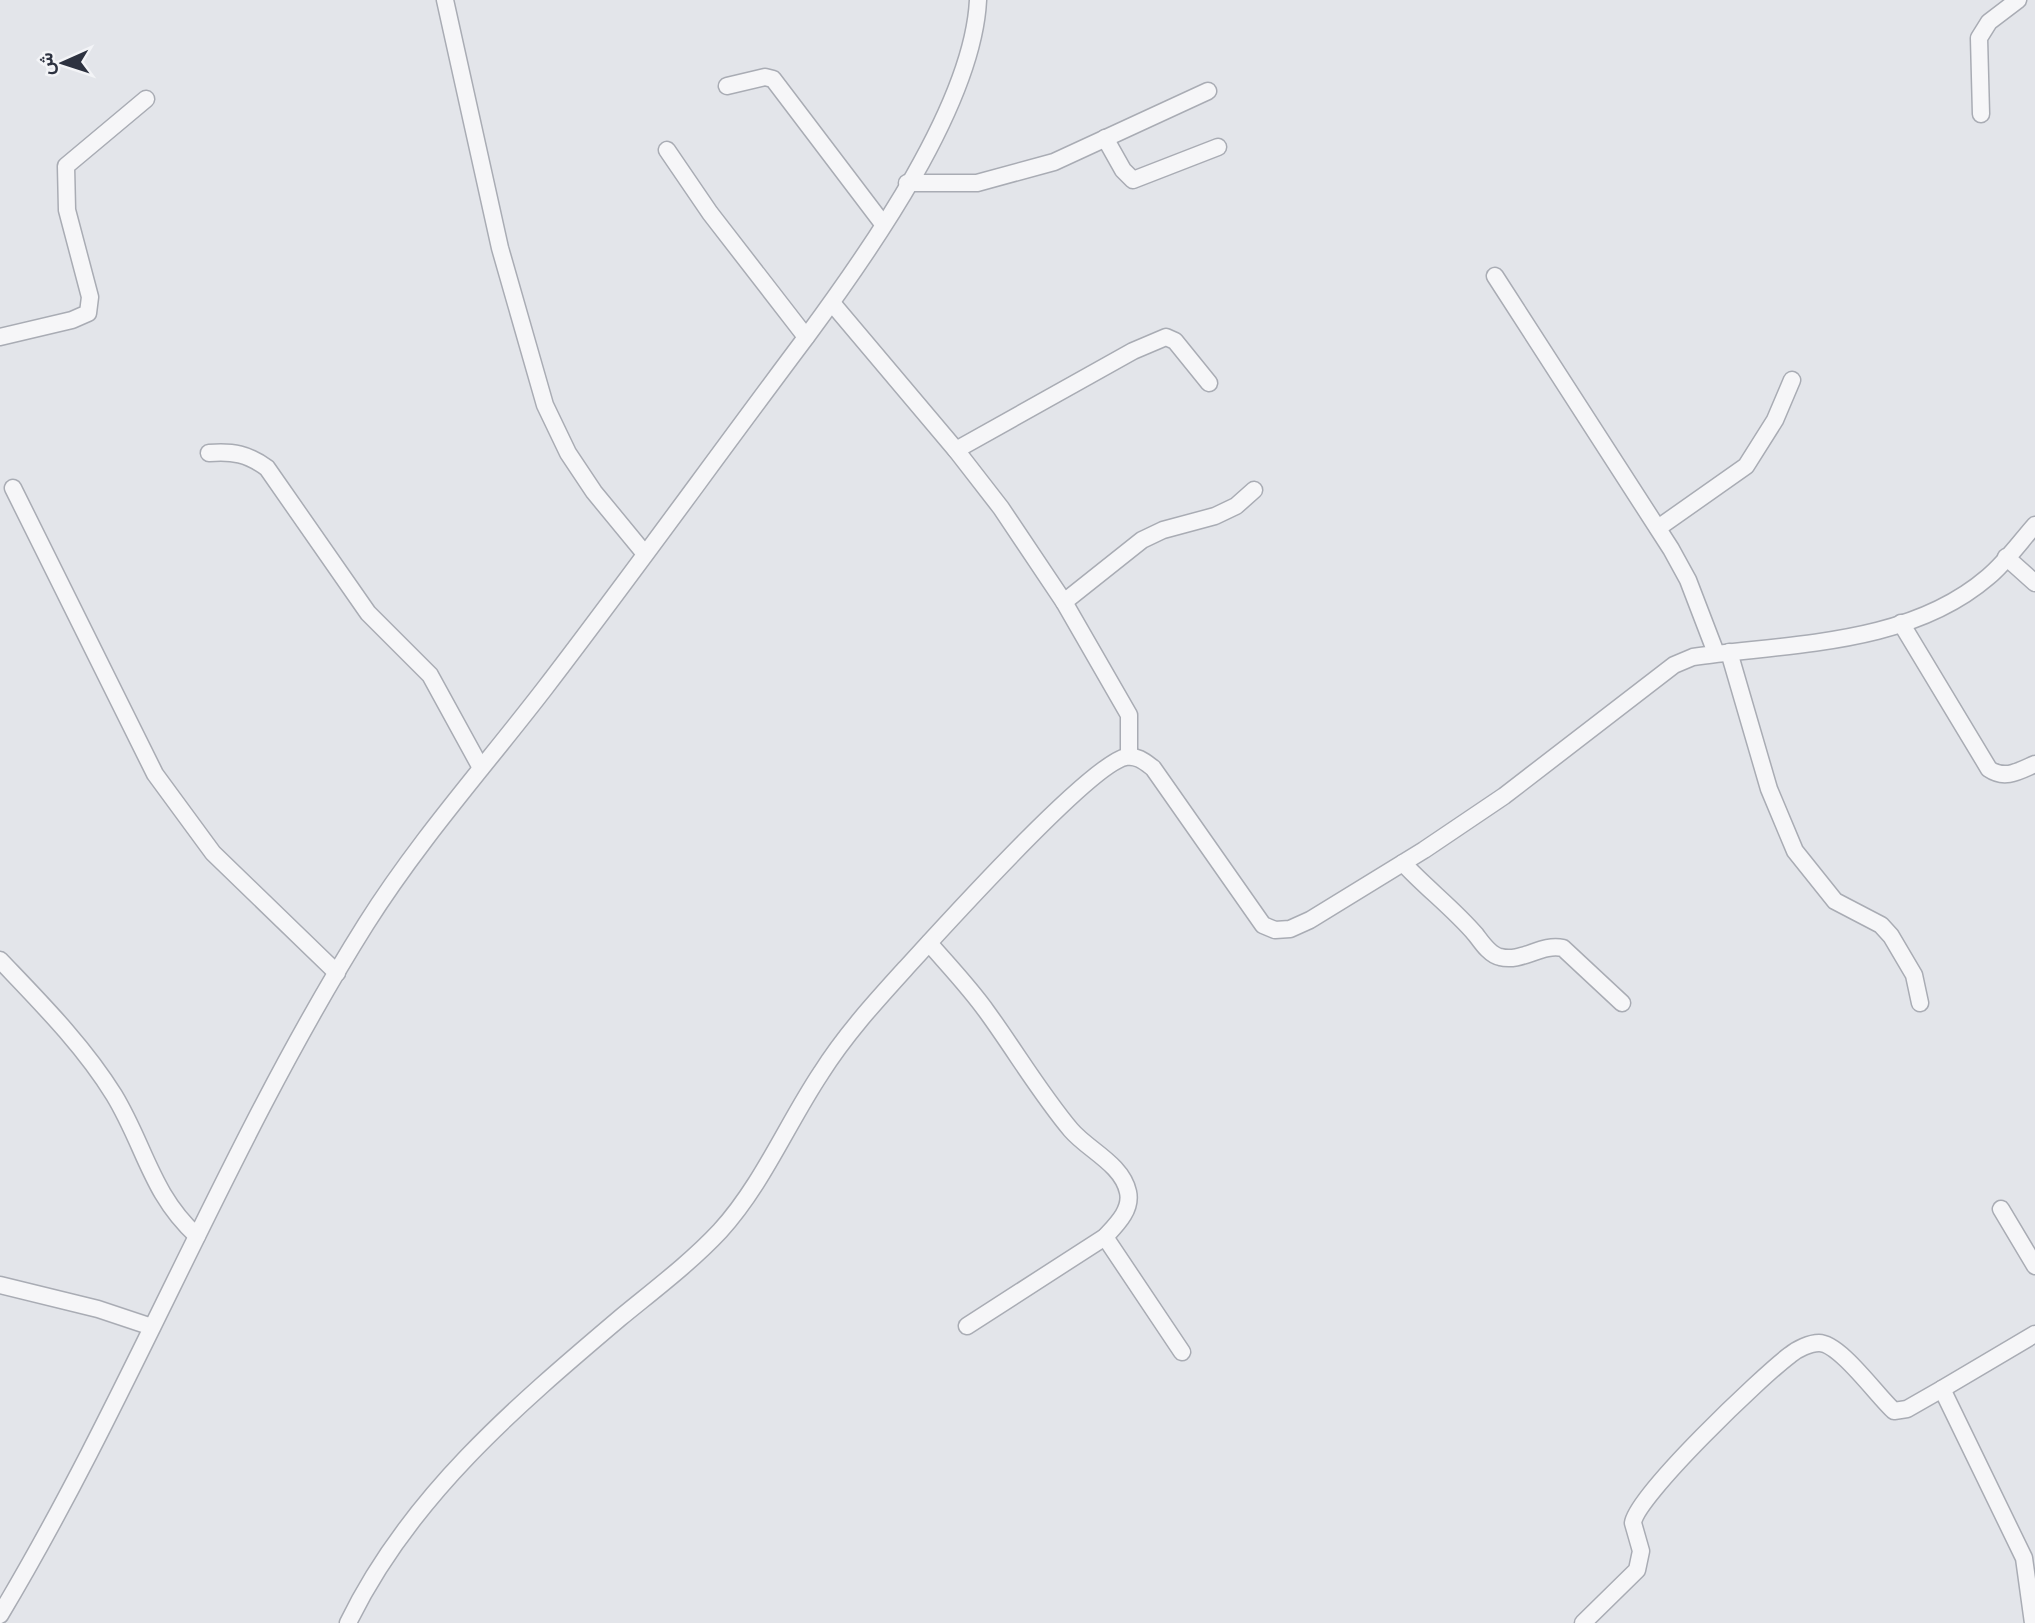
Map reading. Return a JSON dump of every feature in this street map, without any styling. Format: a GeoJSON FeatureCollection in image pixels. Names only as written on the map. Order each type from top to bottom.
{"type":"FeatureCollection","features":[{"type":"Feature","properties":{"kind":"street"},"geometry":{"type":"LineString","coordinates":[[445,0],[500,247],[545,405],[568,453],[594,492],[645,554]]}},
{"type":"Feature","properties":{"kind":"street"},"geometry":{"type":"LineString","coordinates":[[0,1615],[76,1483],[279,1075],[337,973],[391,884],[645,554],[832,303],[883,224],[951,103],[968,59],[978,0]]}},
{"type":"Feature","properties":{"kind":"street"},"geometry":{"type":"LineString","coordinates":[[1981,114],[1979,38],[1989,22],[2018,0]]}},
{"type":"Feature","properties":{"kind":"street"},"geometry":{"type":"LineString","coordinates":[[727,86],[765,77],[773,79],[883,224]]}},
{"type":"Feature","properties":{"kind":"street"},"geometry":{"type":"LineString","coordinates":[[907,183],[955,184],[1001,177],[1054,162],[1208,91]]}},
{"type":"Feature","properties":{"kind":"street"},"geometry":{"type":"LineString","coordinates":[[0,337],[72,320],[88,313],[90,297],[67,210],[66,166],[146,99]]}},
{"type":"Feature","properties":{"kind":"street"},"geometry":{"type":"LineString","coordinates":[[1105,138],[1123,170],[1133,180],[1218,147]]}},
{"type":"Feature","properties":{"kind":"street"},"geometry":{"type":"LineString","coordinates":[[667,150],[710,214],[806,337]]}},
{"type":"Feature","properties":{"kind":"street"},"geometry":{"type":"LineString","coordinates":[[1495,276],[1658,528],[1688,580],[1723,653],[1769,789],[1795,851],[1835,901],[1881,925],[1891,936],[1914,975],[1920,1003]]}},
{"type":"Feature","properties":{"kind":"street"},"geometry":{"type":"LineString","coordinates":[[832,303],[956,450],[1001,508],[1064,602],[1129,715],[1129,756]]}},
{"type":"Feature","properties":{"kind":"street"},"geometry":{"type":"LineString","coordinates":[[956,450],[1133,351],[1166,337],[1174,341],[1209,383]]}},
{"type":"Feature","properties":{"kind":"street"},"geometry":{"type":"LineString","coordinates":[[1658,528],[1746,466],[1775,420],[1792,380]]}},
{"type":"Feature","properties":{"kind":"street"},"geometry":{"type":"LineString","coordinates":[[209,453],[232,451],[251,456],[267,468],[368,613],[430,675],[481,768]]}},
{"type":"Feature","properties":{"kind":"street"},"geometry":{"type":"LineString","coordinates":[[13,488],[155,774],[213,853],[337,973]]}},
{"type":"Feature","properties":{"kind":"street"},"geometry":{"type":"LineString","coordinates":[[1064,602],[1142,540],[1163,530],[1198,523],[1226,511],[1245,500],[1254,490]]}},
{"type":"Feature","properties":{"kind":"street"},"geometry":{"type":"LineString","coordinates":[[348,1623],[391,1548],[423,1504],[478,1444],[554,1374],[699,1253],[721,1230],[753,1186],[848,1033],[929,943],[1063,804],[1103,769],[1129,756],[1140,758],[1153,768],[1263,925],[1275,930],[1290,929],[1310,920],[1403,863],[1504,796],[1661,673],[1693,657],[1822,640],[1901,624],[1934,613],[1989,576],[2035,525]]}},
{"type":"Feature","properties":{"kind":"street"},"geometry":{"type":"LineString","coordinates":[[2007,557],[2035,583]]}},
{"type":"Feature","properties":{"kind":"street"},"geometry":{"type":"LineString","coordinates":[[1901,624],[1989,769],[2001,775],[2010,775],[2035,764]]}},
{"type":"Feature","properties":{"kind":"street"},"geometry":{"type":"LineString","coordinates":[[1403,863],[1464,921],[1493,954],[1509,958],[1550,947],[1563,948],[1622,1003]]}},
{"type":"Feature","properties":{"kind":"street"},"geometry":{"type":"LineString","coordinates":[[929,943],[986,1011],[1048,1102],[1074,1134],[1125,1182],[1129,1194],[1127,1207],[1105,1237],[967,1326]]}},
{"type":"Feature","properties":{"kind":"street"},"geometry":{"type":"LineString","coordinates":[[0,960],[95,1068],[127,1117],[168,1207],[197,1236]]}},
{"type":"Feature","properties":{"kind":"street"},"geometry":{"type":"LineString","coordinates":[[2001,1209],[2035,1266]]}},
{"type":"Feature","properties":{"kind":"street"},"geometry":{"type":"LineString","coordinates":[[1105,1237],[1182,1352]]}},
{"type":"Feature","properties":{"kind":"street"},"geometry":{"type":"LineString","coordinates":[[0,1285],[98,1309],[152,1327]]}},
{"type":"Feature","properties":{"kind":"street"},"geometry":{"type":"LineString","coordinates":[[1583,1623],[1637,1570],[1641,1550],[1633,1523],[1641,1505],[1698,1441],[1791,1354],[1807,1345],[1829,1345],[1894,1411],[1907,1409],[2035,1334]]}},
{"type":"Feature","properties":{"kind":"street"},"geometry":{"type":"LineString","coordinates":[[1942,1389],[2024,1558],[2033,1623]]}}]}
